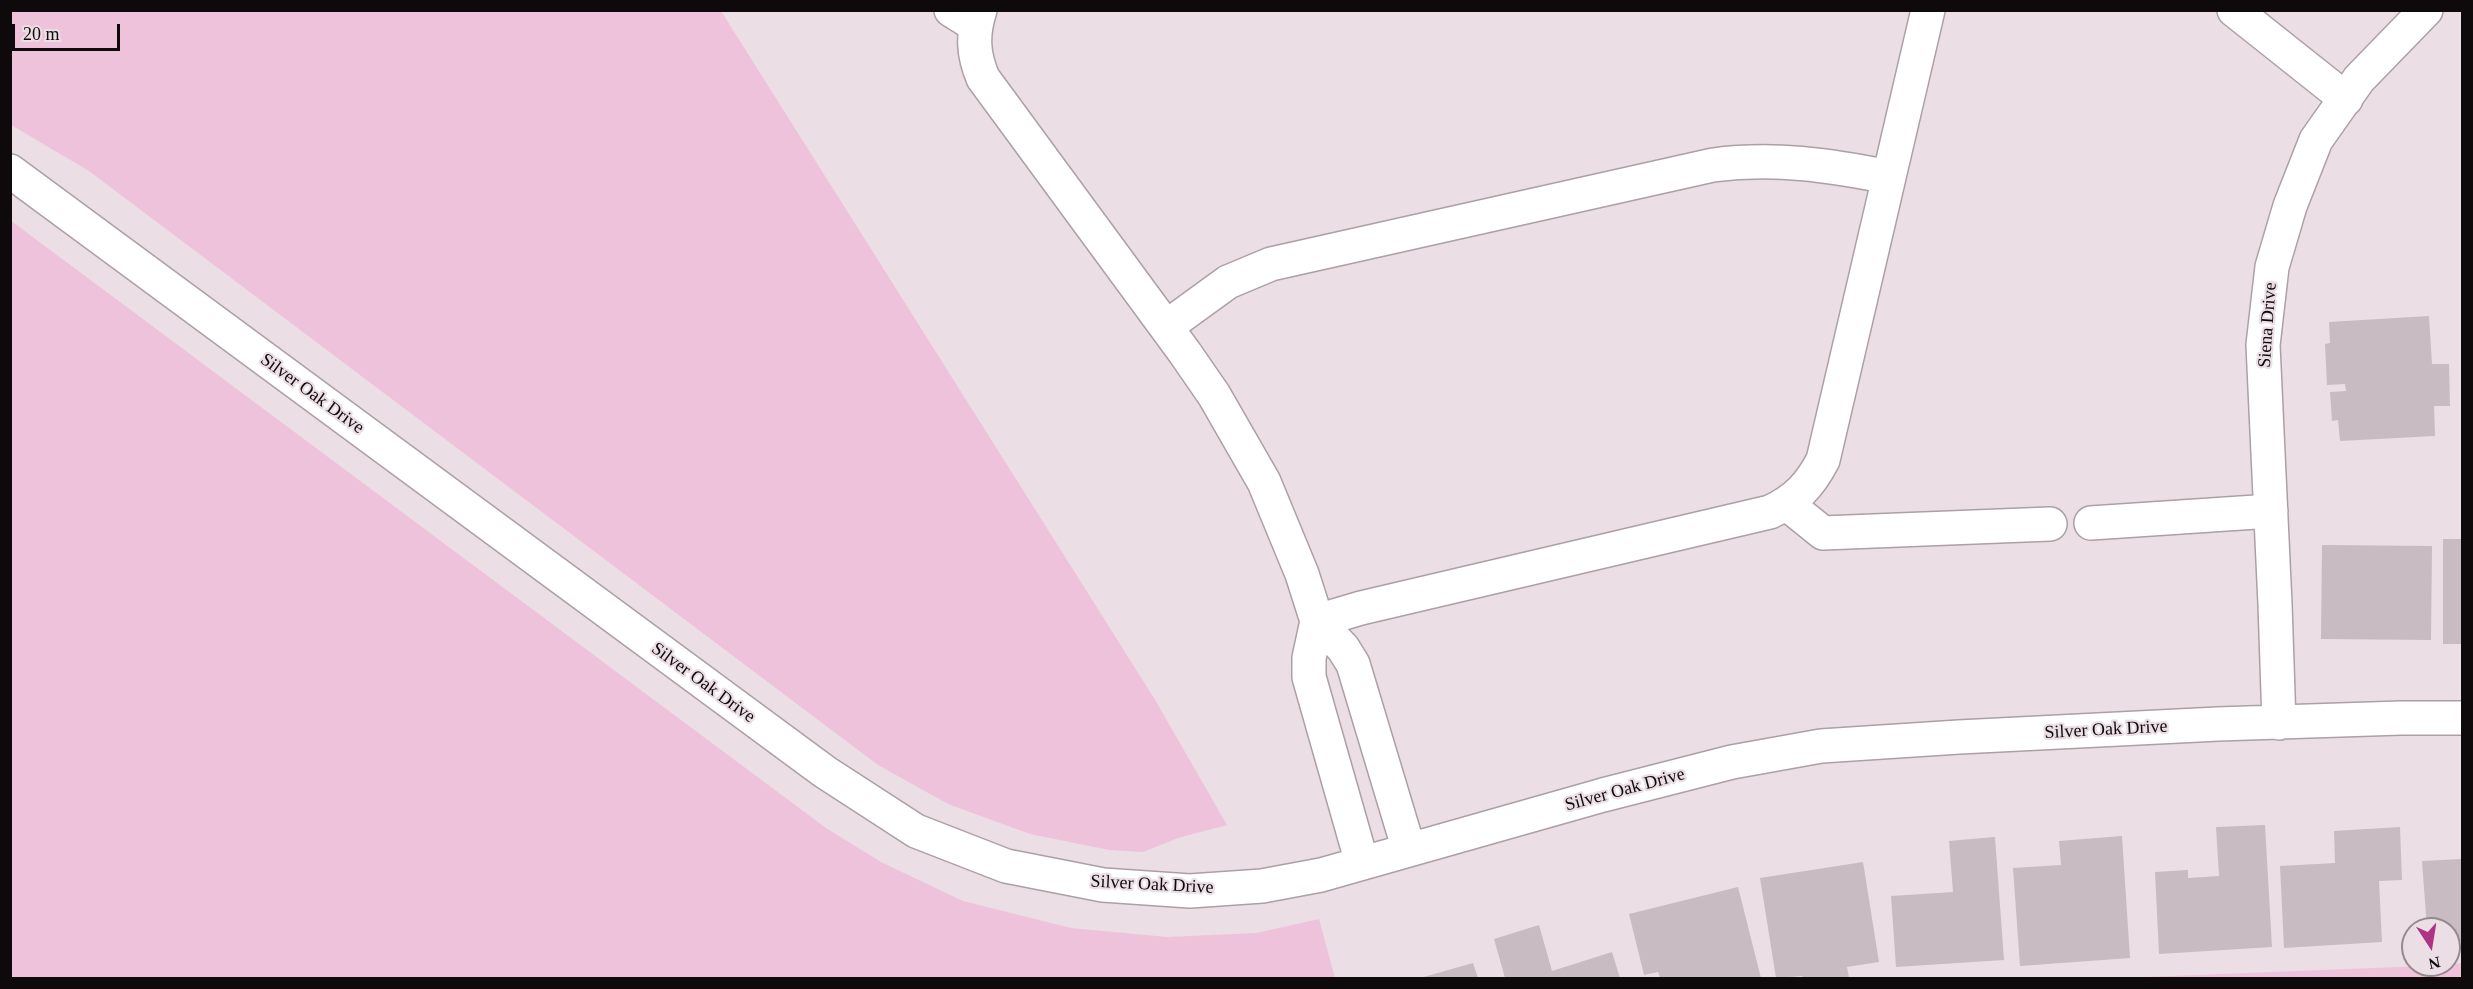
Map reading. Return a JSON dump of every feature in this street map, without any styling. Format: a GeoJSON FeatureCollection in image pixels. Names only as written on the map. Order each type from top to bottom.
{"type":"FeatureCollection","features":[{"type":"Feature","properties":{"kind":"street"},"geometry":{"type":"LineString","coordinates":[[1317,621],[1361,608],[1770,512],[1787,504],[1808,485],[1823,460],[1928,10]]}},
{"type":"Feature","properties":{"kind":"street"},"geometry":{"type":"LineString","coordinates":[[2234,10],[2346,99]]}},
{"type":"Feature","properties":{"kind":"street","name":"Siena Drive"},"geometry":{"type":"LineString","coordinates":[[2278,723],[2263,345],[2272,267],[2290,206],[2316,140],[2359,79],[2426,10]]}},
{"type":"Feature","properties":{"kind":"street"},"geometry":{"type":"LineString","coordinates":[[968,16],[976,61],[983,78],[1214,395],[1264,482],[1302,574],[1317,621],[1331,633],[1353,664],[1409,850]]}},
{"type":"Feature","properties":{"kind":"street"},"geometry":{"type":"LineString","coordinates":[[1166,327],[1228,282],[1271,264],[1713,165],[1769,160],[1813,163],[1889,177]]}},
{"type":"Feature","properties":{"kind":"street","name":"Silver Oak Drive"},"geometry":{"type":"LineString","coordinates":[[10,171],[825,772],[916,831],[1006,866],[1103,885],[1190,891],[1263,886],[1321,875],[1732,762],[1821,746],[1959,737],[2278,723],[2463,718]]}},
{"type":"Feature","properties":{"kind":"street"},"geometry":{"type":"LineString","coordinates":[[1787,504],[1823,532],[2050,524]]}},
{"type":"Feature","properties":{"kind":"street"},"geometry":{"type":"LineString","coordinates":[[2091,522],[2271,511]]}},
{"type":"Feature","properties":{"kind":"street"},"geometry":{"type":"LineString","coordinates":[[1317,621],[1310,649],[1309,677],[1362,863]]}},
{"type":"Feature","properties":{"kind":"shaded area"},"geometry":{"type":"Polygon","coordinates":[[[11,10],[721,11],[1154,698],[1227,825],[1178,838],[1143,852],[1109,850],[1030,834],[948,804],[878,765],[89,171],[11,125],[11,10]]]}},
{"type":"Feature","properties":{"kind":"shaded area"},"geometry":{"type":"Polygon","coordinates":[[[10,220],[826,828],[881,862],[963,901],[1071,928],[1167,937],[1256,933],[1319,919],[1335,978],[11,978],[10,220]]]}},
{"type":"Feature","properties":{"kind":"shaded area"},"geometry":{"type":"Polygon","coordinates":[[[2461,963],[2462,978],[2119,978],[2401,967],[2401,977],[2461,977],[2461,963]]]}},
{"type":"Feature","properties":{"kind":"building"},"geometry":{"type":"Polygon","coordinates":[[[2429,316],[2432,364],[2449,364],[2450,406],[2434,406],[2435,436],[2340,441],[2338,420],[2332,421],[2330,392],[2346,391],[2345,384],[2327,385],[2325,344],[2330,343],[2329,322],[2429,316]]]}},
{"type":"Feature","properties":{"kind":"building"},"geometry":{"type":"Polygon","coordinates":[[[2443,539],[2462,539],[2462,644],[2443,644],[2443,539]]]}},
{"type":"Feature","properties":{"kind":"building"},"geometry":{"type":"Polygon","coordinates":[[[2322,545],[2432,546],[2431,640],[2321,639],[2322,545]]]}},
{"type":"Feature","properties":{"kind":"building"},"geometry":{"type":"Polygon","coordinates":[[[2265,825],[2272,947],[2159,954],[2155,872],[2188,870],[2188,878],[2219,876],[2216,827],[2265,825]]]}},
{"type":"Feature","properties":{"kind":"building"},"geometry":{"type":"Polygon","coordinates":[[[2400,827],[2402,880],[2379,881],[2382,942],[2284,948],[2280,866],[2335,863],[2334,831],[2400,827]]]}},
{"type":"Feature","properties":{"kind":"building"},"geometry":{"type":"Polygon","coordinates":[[[2122,836],[2130,958],[2020,966],[2013,868],[2061,865],[2059,841],[2122,836]]]}},
{"type":"Feature","properties":{"kind":"building"},"geometry":{"type":"Polygon","coordinates":[[[1995,837],[2004,960],[1896,967],[1891,896],[1953,892],[1949,841],[1995,837]]]}},
{"type":"Feature","properties":{"kind":"building"},"geometry":{"type":"Polygon","coordinates":[[[2462,859],[2462,941],[2461,917],[2426,917],[2422,861],[2462,859]]]}},
{"type":"Feature","properties":{"kind":"building"},"geometry":{"type":"Polygon","coordinates":[[[1863,862],[1879,962],[1847,967],[1849,978],[1803,978],[1802,976],[1776,978],[1760,878],[1863,862]]]}},
{"type":"Feature","properties":{"kind":"building"},"geometry":{"type":"Polygon","coordinates":[[[1738,887],[1761,978],[1660,978],[1658,972],[1644,975],[1629,914],[1738,887]]]}},
{"type":"Feature","properties":{"kind":"building"},"geometry":{"type":"Polygon","coordinates":[[[1539,925],[1552,971],[1612,952],[1620,978],[1505,978],[1494,939],[1539,925]]]}},
{"type":"Feature","properties":{"kind":"building"},"geometry":{"type":"Polygon","coordinates":[[[1473,963],[1478,978],[1420,978],[1473,963]]]}}]}
